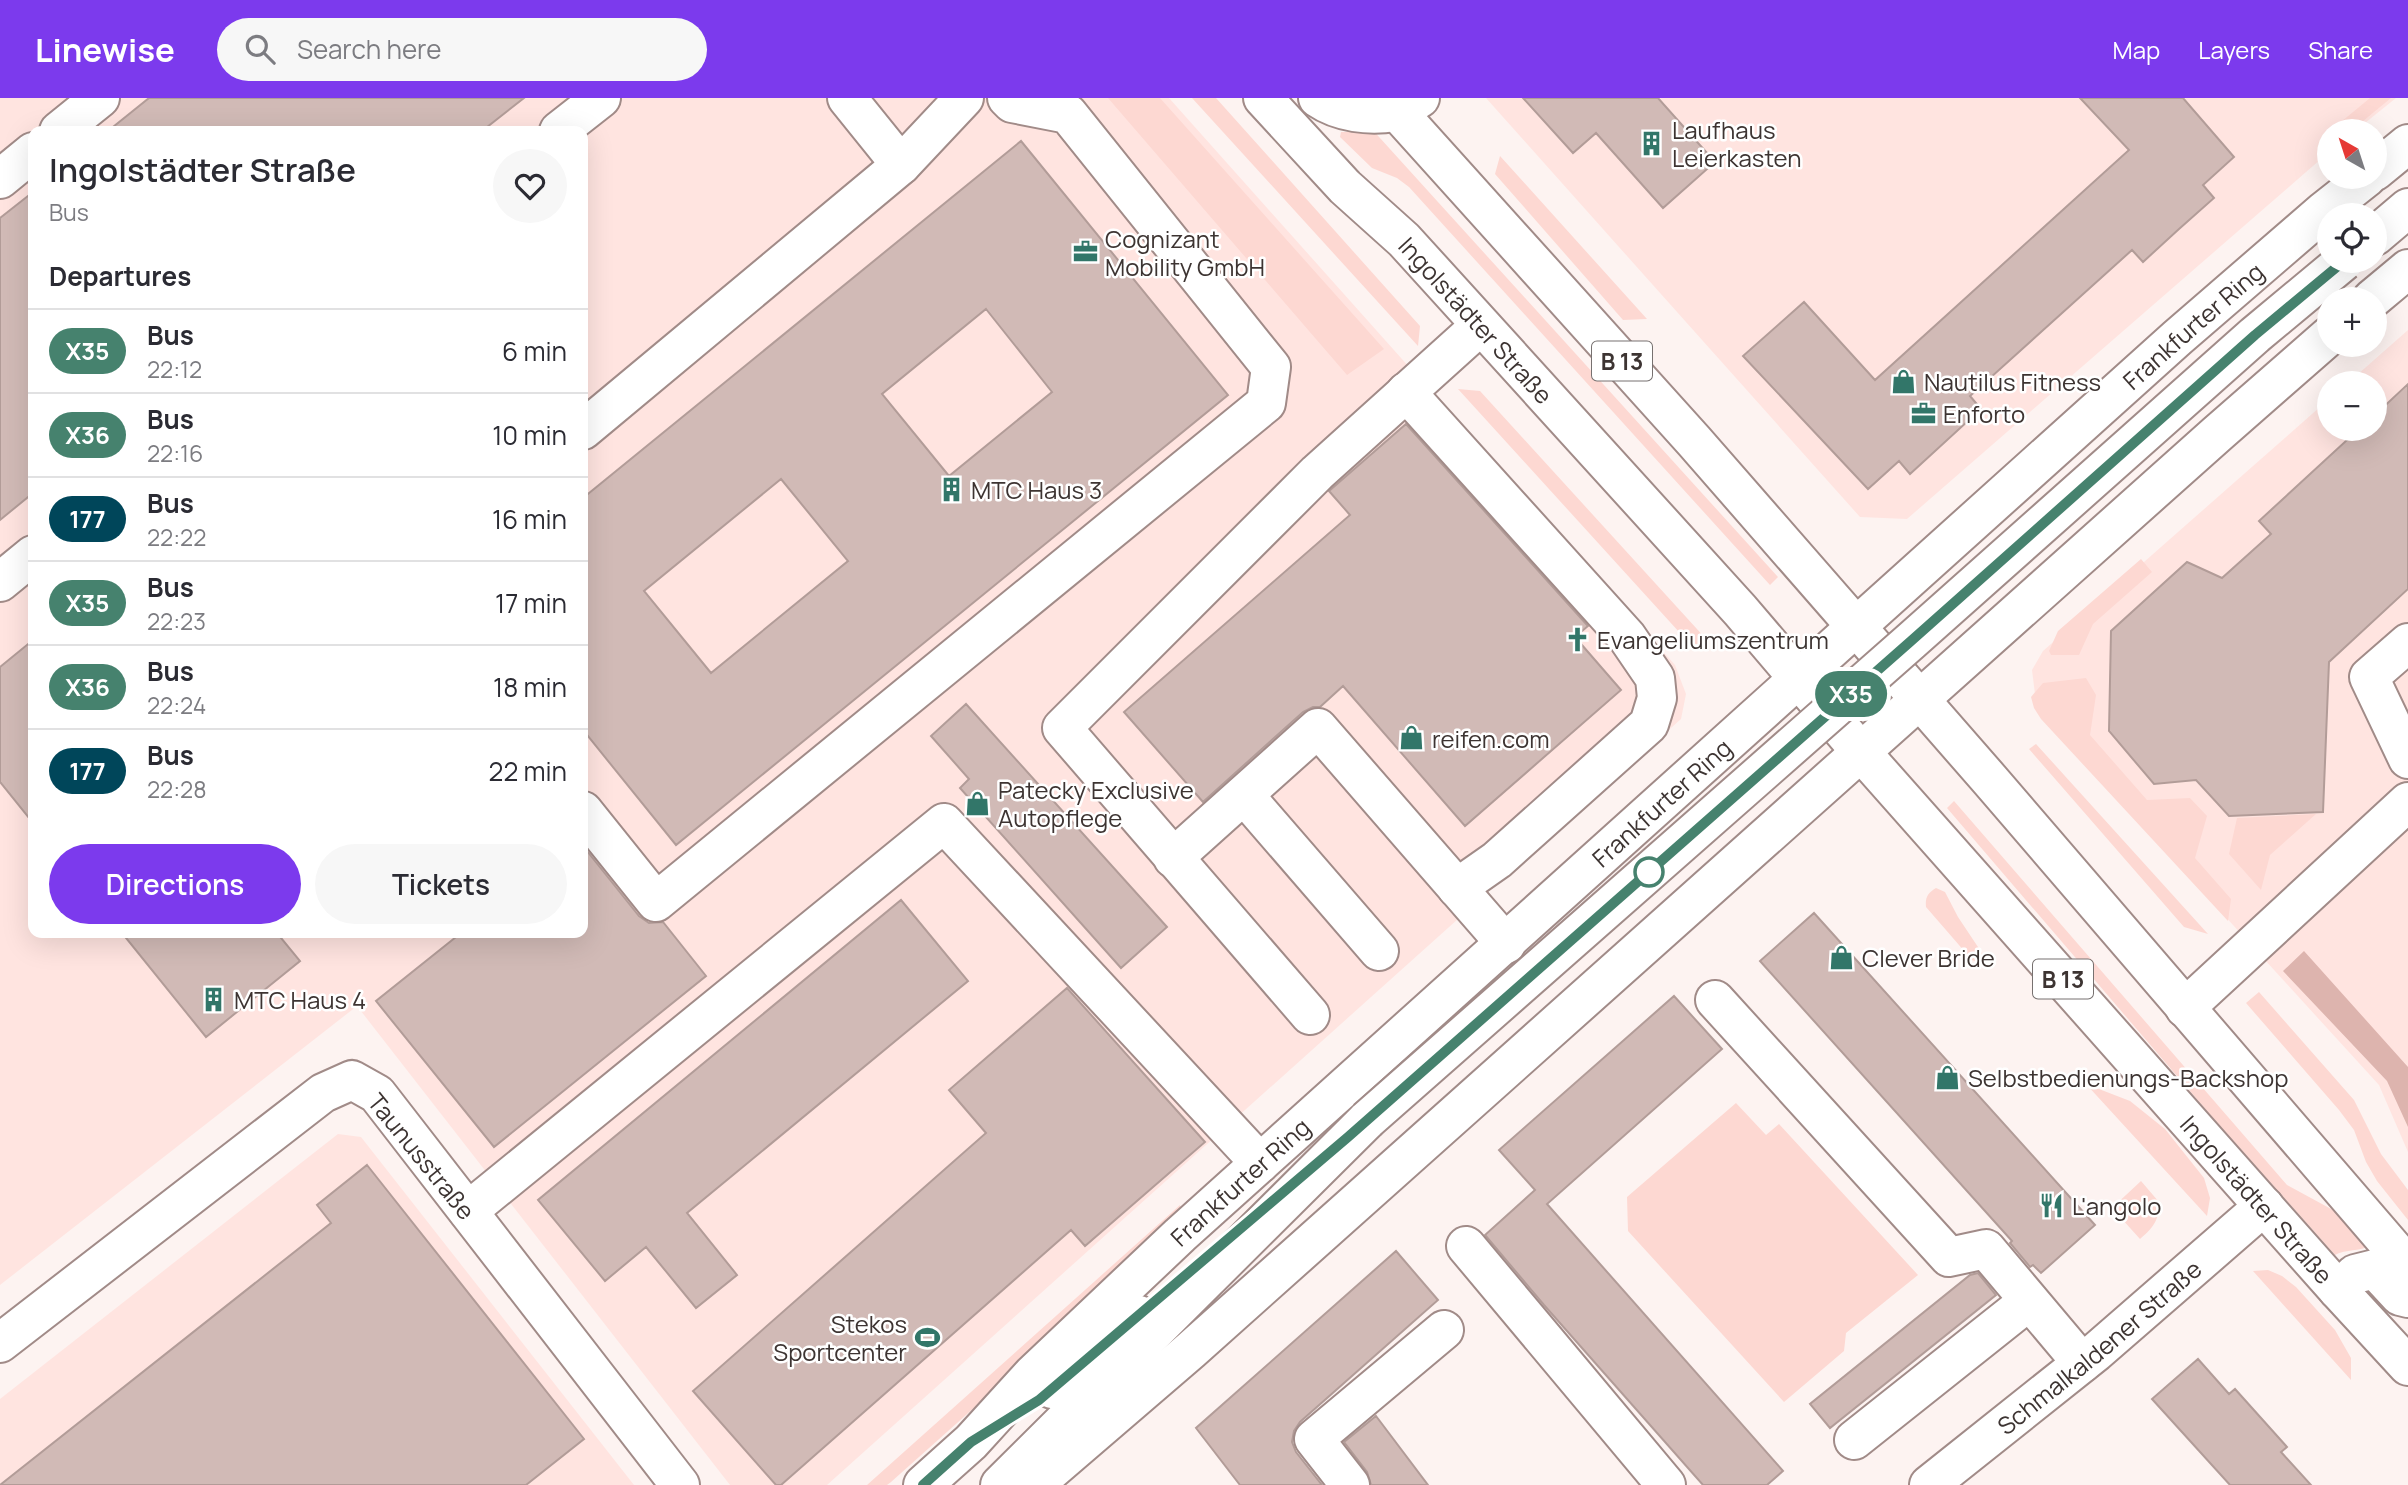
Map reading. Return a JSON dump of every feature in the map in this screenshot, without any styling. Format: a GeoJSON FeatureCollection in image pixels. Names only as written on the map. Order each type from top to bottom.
{"type":"FeatureCollection","features":[{"type":"Feature","properties":{"kind":"main road"},"geometry":{"type":"LineString","coordinates":[[65,126],[100,98]]}},
{"type":"Feature","properties":{"kind":"main road"},"geometry":{"type":"LineString","coordinates":[[565,126],[601,98]]}},
{"type":"Feature","properties":{"kind":"main road"},"geometry":{"type":"LineString","coordinates":[[847,98],[901,165]]}},
{"type":"Feature","properties":{"kind":"main road"},"geometry":{"type":"LineString","coordinates":[[588,426],[901,165],[964,98]]}},
{"type":"Feature","properties":{"kind":"main road"},"geometry":{"type":"LineString","coordinates":[[588,817],[656,902],[1266,403],[1271,367],[1068,114],[1012,103],[1007,98]]}},
{"type":"Feature","properties":{"kind":"main road","name":"Ingolstädter Straße"},"geometry":{"type":"LineString","coordinates":[[1263,98],[1345,187],[1404,240],[1799,678],[1861,752],[2408,1366]]}},
{"type":"Feature","properties":{"kind":"main road"},"geometry":{"type":"LineString","coordinates":[[1318,98],[1351,113],[1401,102]]}},
{"type":"Feature","properties":{"kind":"main road","name":"B 13"},"geometry":{"type":"LineString","coordinates":[[1401,102],[2408,1266]]}},
{"type":"Feature","properties":{"kind":"main road"},"geometry":{"type":"LineString","coordinates":[[2387,161],[2408,144]]}},
{"type":"Feature","properties":{"kind":"main road"},"geometry":{"type":"LineString","coordinates":[[0,179],[28,156]]}},
{"type":"Feature","properties":{"kind":"main road","name":"Frankfurter Ring"},"geometry":{"type":"LineString","coordinates":[[923,1485],[971,1442],[1033,1374],[1260,1163],[2177,338],[2352,189]]}},
{"type":"Feature","properties":{"kind":"main road"},"geometry":{"type":"LineString","coordinates":[[2387,226],[2408,208]]}},
{"type":"Feature","properties":{"kind":"main road"},"geometry":{"type":"LineString","coordinates":[[2386,287],[2408,269]]}},
{"type":"Feature","properties":{"kind":"main road","name":"Frankfurter Ring"},"geometry":{"type":"LineString","coordinates":[[971,1442],[1039,1400],[1367,1120],[2255,335],[2330,273]]}},
{"type":"Feature","properties":{"kind":"main road"},"geometry":{"type":"LineString","coordinates":[[1310,1015],[1062,729],[1317,473],[1480,326]]}},
{"type":"Feature","properties":{"kind":"main road"},"geometry":{"type":"LineString","coordinates":[[1034,1485],[1202,1341],[2317,347]]}},
{"type":"Feature","properties":{"kind":"main road"},"geometry":{"type":"LineString","coordinates":[[1406,392],[1627,637],[1655,678],[1657,698],[1649,724],[1497,860],[1457,888]]}},
{"type":"Feature","properties":{"kind":"main road"},"geometry":{"type":"LineString","coordinates":[[2008,490],[2008,525],[2042,561],[2075,561]]}},
{"type":"Feature","properties":{"kind":"main road"},"geometry":{"type":"LineString","coordinates":[[0,582],[28,559]]}},
{"type":"Feature","properties":{"kind":"main road"},"geometry":{"type":"LineString","coordinates":[[2408,643],[2369,677],[2408,759]]}},
{"type":"Feature","properties":{"kind":"main road"},"geometry":{"type":"LineString","coordinates":[[1173,858],[1318,728],[1506,944]]}},
{"type":"Feature","properties":{"kind":"main road"},"geometry":{"type":"LineString","coordinates":[[1244,796],[1379,951]]}},
{"type":"Feature","properties":{"kind":"main road"},"geometry":{"type":"LineString","coordinates":[[1661,803],[1687,817],[1709,843],[1726,873]]}},
{"type":"Feature","properties":{"kind":"main road"},"geometry":{"type":"LineString","coordinates":[[2185,1008],[2408,803]]}},
{"type":"Feature","properties":{"kind":"main road"},"geometry":{"type":"LineString","coordinates":[[468,1211],[944,823],[1260,1163]]}},
{"type":"Feature","properties":{"kind":"main road"},"geometry":{"type":"LineString","coordinates":[[1715,1000],[1949,1257],[1986,1249],[2082,1363]]}},
{"type":"Feature","properties":{"kind":"main road","name":"Taunusstraße"},"geometry":{"type":"LineString","coordinates":[[0,1343],[323,1093],[352,1080],[377,1094],[680,1485]]}},
{"type":"Feature","properties":{"kind":"main road","name":"Frankfurter Ring"},"geometry":{"type":"LineString","coordinates":[[1000,1485],[1367,1120]]}},
{"type":"Feature","properties":{"kind":"main road","name":"Schmalkaldener Straße"},"geometry":{"type":"LineString","coordinates":[[1929,1485],[2082,1363],[2264,1206]]}},
{"type":"Feature","properties":{"kind":"main road"},"geometry":{"type":"LineString","coordinates":[[1466,1246],[1666,1485]]}},
{"type":"Feature","properties":{"kind":"main road"},"geometry":{"type":"LineString","coordinates":[[2338,1290],[2355,1274],[2375,1269],[2400,1296],[2408,1298]]}},
{"type":"Feature","properties":{"kind":"main road"},"geometry":{"type":"LineString","coordinates":[[1854,1440],[2029,1301]]}},
{"type":"Feature","properties":{"kind":"main road"},"geometry":{"type":"LineString","coordinates":[[1350,1485],[1314,1439],[1444,1330]]}},
{"type":"Feature","properties":{"kind":"shaded area"},"geometry":{"type":"Polygon","coordinates":[[[0,98],[1169,98],[1675,665],[1686,694],[1681,719],[827,1485],[730,1485],[357,1006],[0,1285],[0,98]]]}},
{"type":"Feature","properties":{"kind":"shaded area"},"geometry":{"type":"Polygon","coordinates":[[[1108,98],[1160,98],[1384,349],[1347,375],[1108,98]]]}},
{"type":"Feature","properties":{"kind":"shaded area"},"geometry":{"type":"Polygon","coordinates":[[[1192,98],[1216,98],[1420,326],[1418,346],[1192,98]]]}},
{"type":"Feature","properties":{"kind":"shaded area"},"geometry":{"type":"Polygon","coordinates":[[[1486,98],[2396,98],[2370,119],[2317,119],[2317,162],[1907,519],[1860,517],[1486,98]]]}},
{"type":"Feature","properties":{"kind":"shaded area"},"geometry":{"type":"Polygon","coordinates":[[[2370,98],[2391,98],[2366,119],[2345,119],[2370,98]]]}},
{"type":"Feature","properties":{"kind":"shaded area"},"geometry":{"type":"Polygon","coordinates":[[[1370,127],[1778,577],[1770,585],[1409,187],[1397,178],[1372,168],[1340,137],[1341,132],[1359,132],[1370,127]]]}},
{"type":"Feature","properties":{"kind":"shaded area"},"geometry":{"type":"Polygon","coordinates":[[[1500,156],[1647,319],[1623,320],[1495,174],[1500,156]]]}},
{"type":"Feature","properties":{"kind":"shaded area"},"geometry":{"type":"Polygon","coordinates":[[[2408,330],[2408,1152],[2379,1085],[2045,719],[2035,694],[2032,670],[2043,651],[2317,410],[2317,441],[2387,441],[2387,371],[2362,371],[2377,357],[2387,357],[2387,349],[2408,330]]]}},
{"type":"Feature","properties":{"kind":"shaded area"},"geometry":{"type":"Polygon","coordinates":[[[1458,389],[1480,391],[1707,640],[1700,644],[1690,644],[1458,389]]]}},
{"type":"Feature","properties":{"kind":"shaded area"},"geometry":{"type":"Polygon","coordinates":[[[2141,559],[2152,572],[2093,624],[2079,655],[2051,655],[2049,651],[2058,631],[2141,559]]]}},
{"type":"Feature","properties":{"kind":"shaded area"},"geometry":{"type":"Polygon","coordinates":[[[2086,678],[2096,695],[2090,735],[2147,800],[2190,798],[2207,816],[2195,858],[2231,899],[2228,921],[2041,719],[2034,708],[2031,697],[2043,683],[2086,678]]]}},
{"type":"Feature","properties":{"kind":"shaded area"},"geometry":{"type":"Polygon","coordinates":[[[2036,744],[2208,934],[2184,927],[2029,749],[2036,744]]]}},
{"type":"Feature","properties":{"kind":"shaded area"},"geometry":{"type":"Polygon","coordinates":[[[1954,801],[2287,1185],[2333,1210],[2366,1247],[2335,1255],[2213,1118],[1947,808],[1954,801]]]}},
{"type":"Feature","properties":{"kind":"shaded area"},"geometry":{"type":"Polygon","coordinates":[[[2316,814],[2270,855],[2261,890],[2229,854],[2237,818],[2316,814]]]}},
{"type":"Feature","properties":{"kind":"shaded area"},"geometry":{"type":"Polygon","coordinates":[[[1936,888],[1945,892],[1984,956],[1984,962],[1972,960],[1926,907],[1928,896],[1936,888]]]}},
{"type":"Feature","properties":{"kind":"shaded area"},"geometry":{"type":"Polygon","coordinates":[[[2304,951],[2408,1067],[2408,1127],[2387,1081],[2283,971],[2304,951]]]}},
{"type":"Feature","properties":{"kind":"shaded area"},"geometry":{"type":"Polygon","coordinates":[[[2259,992],[2354,1100],[2381,1154],[2408,1190],[2408,1220],[2377,1181],[2366,1162],[2354,1130],[2246,1003],[2259,992]]]}},
{"type":"Feature","properties":{"kind":"shaded area"},"geometry":{"type":"Polygon","coordinates":[[[2086,1084],[2130,1101],[2165,1129],[2204,1178],[2210,1198],[2207,1216],[2086,1084]]]}},
{"type":"Feature","properties":{"kind":"shaded area"},"geometry":{"type":"Polygon","coordinates":[[[1736,1103],[1766,1135],[1779,1124],[1918,1275],[1846,1333],[1844,1351],[1784,1402],[1628,1231],[1627,1197],[1736,1103]]]}},
{"type":"Feature","properties":{"kind":"shaded area"},"geometry":{"type":"Polygon","coordinates":[[[338,1134],[361,1137],[634,1485],[0,1485],[0,1399],[338,1134]]]}},
{"type":"Feature","properties":{"kind":"shaded area"},"geometry":{"type":"Polygon","coordinates":[[[2141,1181],[2159,1202],[2155,1223],[2140,1239],[2112,1208],[2141,1181]]]}},
{"type":"Feature","properties":{"kind":"shaded area"},"geometry":{"type":"Polygon","coordinates":[[[1180,1205],[1181,1212],[1032,1356],[891,1482],[887,1485],[867,1485],[1180,1205]]]}},
{"type":"Feature","properties":{"kind":"shaded area"},"geometry":{"type":"Polygon","coordinates":[[[2268,1270],[2282,1276],[2296,1287],[2335,1330],[2351,1358],[2351,1380],[2253,1271],[2268,1270]]]}},
{"type":"Feature","properties":{"kind":"building"},"geometry":{"type":"Polygon","coordinates":[[[149,98],[524,98],[488,126],[114,126],[149,98]]]}},
{"type":"Feature","properties":{"kind":"building","name":"Laufhaus Leierkasten"},"geometry":{"type":"Polygon","coordinates":[[[1523,98],[1658,98],[1715,162],[1663,208],[1596,133],[1573,153],[1523,98]]]}},
{"type":"Feature","properties":{"kind":"building"},"geometry":{"type":"Polygon","coordinates":[[[2080,98],[2183,98],[2234,157],[2203,185],[2214,198],[2143,262],[2132,250],[1970,396],[1981,409],[1910,474],[1899,461],[1868,489],[1743,356],[1804,302],[1875,380],[2129,150],[2080,98]]]}},
{"type":"Feature","properties":{"kind":"building","name":"MTC Haus 3"},"geometry":{"type":"Polygon","coordinates":[[[1021,141],[1228,395],[676,845],[588,736],[588,494],[1021,141]],[[986,309],[882,394],[949,476],[1052,392],[986,309]],[[781,479],[644,591],[711,673],[848,561],[781,479]]]}},
{"type":"Feature","properties":{"kind":"building"},"geometry":{"type":"Polygon","coordinates":[[[28,196],[28,497],[0,520],[0,218],[28,196]]]}},
{"type":"Feature","properties":{"kind":"building"},"geometry":{"type":"Polygon","coordinates":[[[2408,384],[2408,589],[2329,662],[2323,812],[2229,816],[2196,780],[2154,784],[2109,731],[2111,631],[2187,562],[2222,578],[2271,534],[2259,521],[2346,441],[2387,441],[2387,404],[2408,384]]]}},
{"type":"Feature","properties":{"kind":"building"},"geometry":{"type":"Polygon","coordinates":[[[1406,424],[1588,626],[1575,637],[1621,690],[1465,826],[1343,686],[1320,707],[1303,712],[1203,802],[1124,712],[1350,515],[1329,491],[1406,424]]]}},
{"type":"Feature","properties":{"kind":"building"},"geometry":{"type":"Polygon","coordinates":[[[28,644],[28,817],[0,782],[0,667],[28,644]]]}},
{"type":"Feature","properties":{"kind":"building"},"geometry":{"type":"Polygon","coordinates":[[[966,704],[1167,927],[1121,968],[960,788],[969,779],[931,736],[966,704]]]}},
{"type":"Feature","properties":{"kind":"building"},"geometry":{"type":"Polygon","coordinates":[[[588,852],[639,916],[649,923],[663,922],[706,976],[494,1147],[376,1001],[455,938],[588,938],[588,852]]]}},
{"type":"Feature","properties":{"kind":"building"},"geometry":{"type":"Polygon","coordinates":[[[901,900],[968,981],[687,1213],[737,1275],[696,1308],[646,1247],[605,1281],[538,1200],[901,900]]]}},
{"type":"Feature","properties":{"kind":"building"},"geometry":{"type":"Polygon","coordinates":[[[1814,913],[2095,1225],[2041,1273],[2033,1265],[2030,1267],[2010,1243],[2012,1241],[1760,961],[1814,913]]]}},
{"type":"Feature","properties":{"kind":"building","name":"MTC Haus 4"},"geometry":{"type":"Polygon","coordinates":[[[126,938],[281,938],[300,961],[206,1037],[126,938]]]}},
{"type":"Feature","properties":{"kind":"building"},"geometry":{"type":"Polygon","coordinates":[[[1067,988],[1205,1142],[1085,1246],[1071,1230],[781,1485],[776,1485],[693,1391],[986,1133],[949,1090],[1067,988]]]}},
{"type":"Feature","properties":{"kind":"building"},"geometry":{"type":"Polygon","coordinates":[[[1674,996],[1722,1049],[1547,1204],[1783,1471],[1767,1485],[1703,1485],[1485,1235],[1535,1190],[1499,1150],[1674,996]]]}},
{"type":"Feature","properties":{"kind":"building"},"geometry":{"type":"Polygon","coordinates":[[[367,1165],[584,1439],[526,1485],[0,1485],[331,1223],[317,1205],[367,1165]]]}},
{"type":"Feature","properties":{"kind":"building"},"geometry":{"type":"Polygon","coordinates":[[[1396,1251],[1438,1300],[1300,1422],[1294,1431],[1292,1442],[1296,1452],[1322,1485],[1240,1485],[1196,1428],[1396,1251]]]}},
{"type":"Feature","properties":{"kind":"building"},"geometry":{"type":"Polygon","coordinates":[[[1978,1273],[1996,1295],[1830,1428],[1810,1404],[1970,1275],[1978,1273]]]}},
{"type":"Feature","properties":{"kind":"building"},"geometry":{"type":"Polygon","coordinates":[[[2198,1359],[2229,1394],[2235,1389],[2287,1447],[2281,1452],[2311,1485],[2230,1485],[2152,1399],[2198,1359]]]}},
{"type":"Feature","properties":{"kind":"building"},"geometry":{"type":"Polygon","coordinates":[[[1376,1416],[1428,1485],[1371,1485],[1367,1472],[1344,1442],[1376,1416]]]}},
{"type":"Feature","properties":{"kind":"bus line","name":"X35"},"geometry":{"type":"LineString","coordinates":[[923,1485],[971,1442],[1039,1400],[1348,1137],[2255,335],[2330,273]]}},
{"type":"Feature","properties":{"kind":"place","name":"Laufhaus Leierkasten"},"geometry":{"type":"Point","coordinates":[1652,143]}},
{"type":"Feature","properties":{"kind":"place","name":"Cognizant Mobility GmbH"},"geometry":{"type":"Point","coordinates":[1085,252]}},
{"type":"Feature","properties":{"kind":"place","name":"Nautilus Fitness"},"geometry":{"type":"Point","coordinates":[1904,381]}},
{"type":"Feature","properties":{"kind":"place","name":"Enforto"},"geometry":{"type":"Point","coordinates":[1923,413]}},
{"type":"Feature","properties":{"kind":"place","name":"MTC Haus 3"},"geometry":{"type":"Point","coordinates":[951,489]}},
{"type":"Feature","properties":{"kind":"place","name":"Evangeliumszentrum"},"geometry":{"type":"Point","coordinates":[1577,639]}},
{"type":"Feature","properties":{"kind":"place","name":"reifen.com"},"geometry":{"type":"Point","coordinates":[1412,738]}},
{"type":"Feature","properties":{"kind":"place","name":"Patecky Exclusive Autopflege"},"geometry":{"type":"Point","coordinates":[978,803]}},
{"type":"Feature","properties":{"kind":"place","name":"Clever Bride"},"geometry":{"type":"Point","coordinates":[1842,957]}},
{"type":"Feature","properties":{"kind":"place","name":"MTC Haus 4"},"geometry":{"type":"Point","coordinates":[214,999]}},
{"type":"Feature","properties":{"kind":"place","name":"Selbstbedienungs-Backshop"},"geometry":{"type":"Point","coordinates":[1948,1077]}},
{"type":"Feature","properties":{"kind":"place","name":"L'angolo"},"geometry":{"type":"Point","coordinates":[2052,1205]}},
{"type":"Feature","properties":{"kind":"place","name":"Stekos Sportcenter"},"geometry":{"type":"Point","coordinates":[927,1337]}}]}
